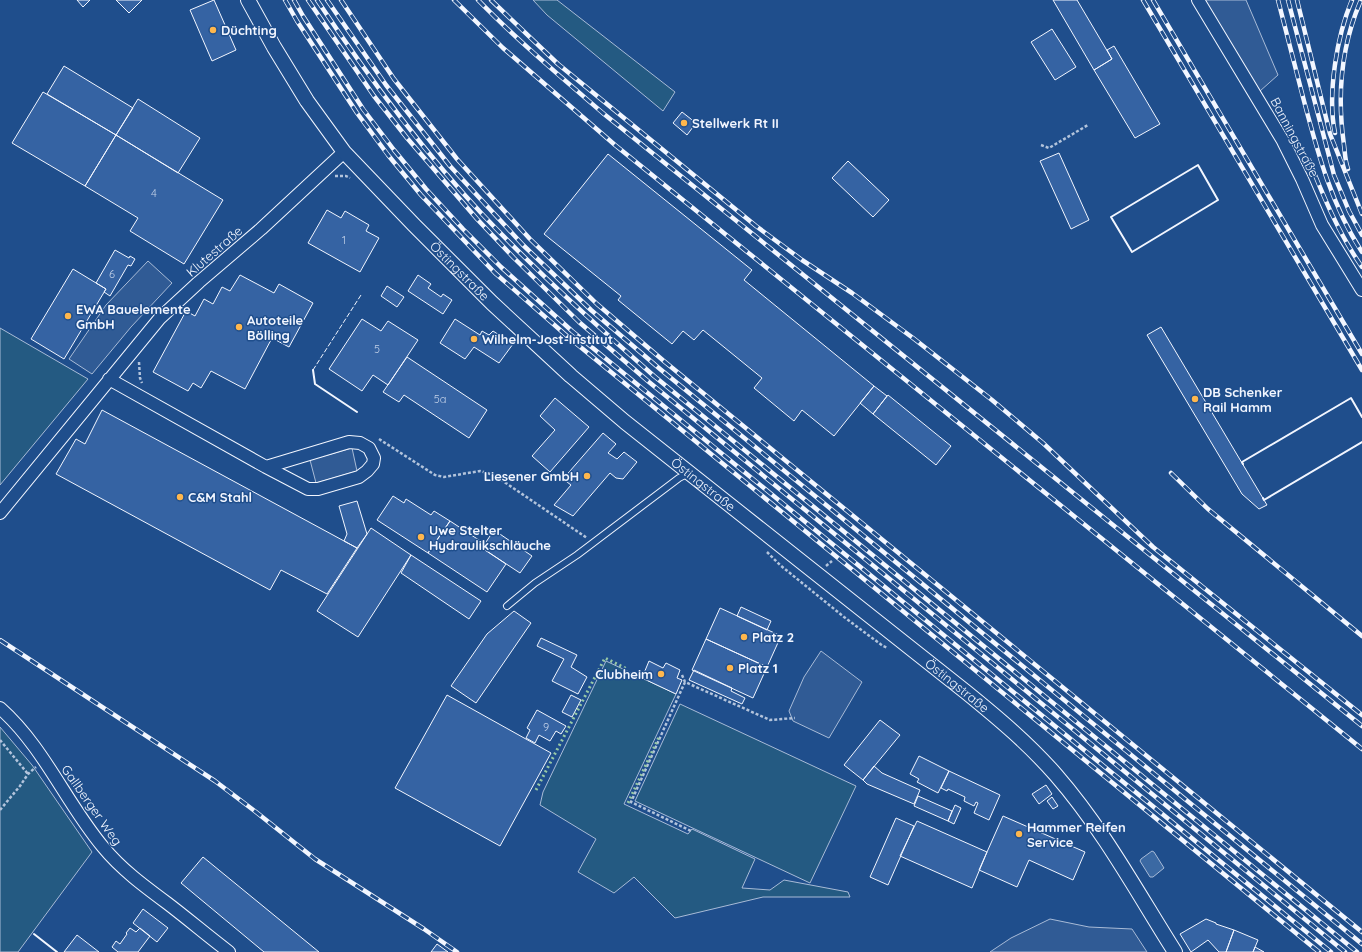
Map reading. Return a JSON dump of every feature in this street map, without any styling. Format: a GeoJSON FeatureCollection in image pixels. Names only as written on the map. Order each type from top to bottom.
{"type":"FeatureCollection","features":[{"type":"Feature","properties":{"kind":"street","name":"Östingstraße"},"geometry":{"type":"LineString","coordinates":[[248,0],[274,47],[307,101],[344,152],[492,303],[584,387],[689,473],[930,663],[1000,720],[1022,740],[1056,775],[1097,828],[1175,952]]}},
{"type":"Feature","properties":{"kind":"street","name":"Banningstraße"},"geometry":{"type":"LineString","coordinates":[[1198,0],[1283,141],[1322,225],[1362,290]]}},
{"type":"Feature","properties":{"kind":"street","name":"Klutestraße"},"geometry":{"type":"LineString","coordinates":[[0,512],[160,318],[199,282],[261,230],[344,152]]}},
{"type":"Feature","properties":{"kind":"street"},"geometry":{"type":"LineString","coordinates":[[109,379],[266,467],[308,489],[318,489],[359,476],[367,471],[373,464],[374,458],[369,448],[360,443],[349,442],[266,467]]}},
{"type":"Feature","properties":{"kind":"street","name":"Gallberger Weg"},"geometry":{"type":"LineString","coordinates":[[0,708],[27,736],[95,838],[112,858],[229,952]]}},
{"type":"Feature","properties":{"kind":"lane"},"geometry":{"type":"LineString","coordinates":[[507,606],[535,583],[577,555],[679,478],[689,473]]}},
{"type":"Feature","properties":{"kind":"path"},"geometry":{"type":"LineString","coordinates":[[1040,145],[1048,148],[1088,125]]}},
{"type":"Feature","properties":{"kind":"path"},"geometry":{"type":"LineString","coordinates":[[682,675],[685,682],[770,720],[795,718]]}},
{"type":"Feature","properties":{"kind":"path"},"geometry":{"type":"LineString","coordinates":[[685,682],[631,802],[691,831]]}},
{"type":"Feature","properties":{"kind":"path"},"geometry":{"type":"LineString","coordinates":[[0,740],[28,774]]}},
{"type":"Feature","properties":{"kind":"path"},"geometry":{"type":"LineString","coordinates":[[0,810],[28,774],[34,768],[45,762]]}},
{"type":"Feature","properties":{"kind":"shaded area"},"geometry":{"type":"Polygon","coordinates":[[[533,0],[557,0],[675,92],[663,111],[547,15],[533,0]]]}},
{"type":"Feature","properties":{"kind":"shaded area"},"geometry":{"type":"Polygon","coordinates":[[[1203,0],[1246,0],[1278,75],[1260,91],[1203,0]]]}},
{"type":"Feature","properties":{"kind":"shaded area"},"geometry":{"type":"Polygon","coordinates":[[[148,261],[172,283],[131,327],[92,374],[69,359],[106,305],[148,261]]]}},
{"type":"Feature","properties":{"kind":"shaded area"},"geometry":{"type":"Polygon","coordinates":[[[0,328],[88,379],[0,485],[0,328]]]}},
{"type":"Feature","properties":{"kind":"shaded area"},"geometry":{"type":"Polygon","coordinates":[[[352,448],[357,471],[316,483],[310,460],[352,448]]]}},
{"type":"Feature","properties":{"kind":"shaded area"},"geometry":{"type":"Polygon","coordinates":[[[821,651],[862,682],[829,738],[793,721],[789,711],[804,677],[821,651]]]}},
{"type":"Feature","properties":{"kind":"shaded area"},"geometry":{"type":"Polygon","coordinates":[[[606,661],[676,694],[624,804],[688,834],[692,829],[755,859],[742,888],[770,890],[784,880],[848,892],[850,897],[763,897],[675,918],[634,877],[614,893],[578,872],[596,839],[540,805],[543,792],[606,661]]]}},
{"type":"Feature","properties":{"kind":"shaded area"},"geometry":{"type":"Polygon","coordinates":[[[680,704],[856,786],[810,883],[635,801],[680,704]]]}},
{"type":"Feature","properties":{"kind":"shaded area"},"geometry":{"type":"Polygon","coordinates":[[[0,727],[32,765],[92,852],[18,952],[0,952],[0,727]]]}},
{"type":"Feature","properties":{"kind":"shaded area"},"geometry":{"type":"Polygon","coordinates":[[[1152,851],[1164,868],[1153,877],[1150,877],[1140,861],[1152,851]]]}},
{"type":"Feature","properties":{"kind":"shaded area"},"geometry":{"type":"Polygon","coordinates":[[[1050,919],[1089,927],[1132,929],[1147,952],[990,952],[1011,938],[1050,919]]]}},
{"type":"Feature","properties":{"kind":"building"},"geometry":{"type":"Polygon","coordinates":[[[77,0],[90,0],[83,7],[77,0]]]}},
{"type":"Feature","properties":{"kind":"building"},"geometry":{"type":"Polygon","coordinates":[[[116,0],[142,0],[129,13],[116,0]]]}},
{"type":"Feature","properties":{"kind":"building","name":"Düchting"},"geometry":{"type":"Polygon","coordinates":[[[214,0],[236,50],[212,61],[190,10],[214,0]]]}},
{"type":"Feature","properties":{"kind":"building"},"geometry":{"type":"Polygon","coordinates":[[[1053,0],[1077,0],[1112,59],[1094,70],[1053,0]]]}},
{"type":"Feature","properties":{"kind":"building"},"geometry":{"type":"Polygon","coordinates":[[[1052,29],[1076,67],[1055,80],[1031,42],[1052,29]]]}},
{"type":"Feature","properties":{"kind":"building"},"geometry":{"type":"Polygon","coordinates":[[[1114,46],[1160,124],[1135,138],[1094,70],[1112,59],[1107,50],[1114,46]]]}},
{"type":"Feature","properties":{"kind":"building"},"geometry":{"type":"Polygon","coordinates":[[[64,66],[133,108],[116,135],[47,94],[64,66]]]}},
{"type":"Feature","properties":{"kind":"building"},"geometry":{"type":"Polygon","coordinates":[[[43,92],[116,135],[85,186],[12,143],[43,92]]]}},
{"type":"Feature","properties":{"kind":"building"},"geometry":{"type":"Polygon","coordinates":[[[138,99],[200,138],[178,173],[116,135],[138,99]]]}},
{"type":"Feature","properties":{"kind":"building","name":"Stellwerk Rt II"},"geometry":{"type":"Polygon","coordinates":[[[682,112],[696,123],[687,135],[673,123],[682,112]]]}},
{"type":"Feature","properties":{"kind":"building"},"geometry":{"type":"Polygon","coordinates":[[[116,135],[223,200],[184,264],[130,231],[138,218],[85,186],[116,135]]]}},
{"type":"Feature","properties":{"kind":"building"},"geometry":{"type":"Polygon","coordinates":[[[1059,153],[1089,220],[1071,229],[1040,161],[1059,153]]]}},
{"type":"Feature","properties":{"kind":"building"},"geometry":{"type":"Polygon","coordinates":[[[608,154],[752,270],[744,280],[874,386],[834,436],[802,410],[794,421],[754,388],[762,378],[703,330],[694,340],[683,331],[672,344],[618,300],[621,296],[544,234],[608,154]]]}},
{"type":"Feature","properties":{"kind":"building"},"geometry":{"type":"Polygon","coordinates":[[[848,161],[889,200],[873,217],[832,178],[848,161]]]}},
{"type":"Feature","properties":{"kind":"building"},"geometry":{"type":"Polygon","coordinates":[[[327,210],[341,218],[345,211],[369,225],[366,231],[379,238],[360,272],[308,243],[327,210]]]}},
{"type":"Feature","properties":{"kind":"building"},"geometry":{"type":"Polygon","coordinates":[[[115,250],[129,258],[130,256],[135,259],[131,266],[128,265],[110,296],[104,292],[106,289],[96,283],[115,250]]]}},
{"type":"Feature","properties":{"kind":"building","name":"EWA Bauelemente GmbH"},"geometry":{"type":"Polygon","coordinates":[[[73,269],[106,289],[64,359],[31,339],[73,269]]]}},
{"type":"Feature","properties":{"kind":"building","name":"Autoteile Bölling"},"geometry":{"type":"Polygon","coordinates":[[[240,275],[274,293],[279,284],[313,303],[289,347],[272,338],[245,389],[211,371],[201,388],[193,383],[188,391],[153,372],[186,311],[195,316],[204,299],[213,304],[222,287],[230,291],[240,275]]]}},
{"type":"Feature","properties":{"kind":"building"},"geometry":{"type":"Polygon","coordinates":[[[418,275],[431,284],[428,288],[441,297],[443,294],[452,300],[443,314],[408,291],[418,275]]]}},
{"type":"Feature","properties":{"kind":"building"},"geometry":{"type":"Polygon","coordinates":[[[387,286],[404,297],[397,307],[381,296],[387,286]]]}},
{"type":"Feature","properties":{"kind":"building"},"geometry":{"type":"Polygon","coordinates":[[[362,319],[381,331],[388,321],[418,340],[388,385],[373,375],[362,391],[329,369],[362,319]]]}},
{"type":"Feature","properties":{"kind":"building","name":"Wilhelm-Jost-Institut"},"geometry":{"type":"Polygon","coordinates":[[[455,319],[480,335],[482,331],[489,335],[493,331],[513,344],[499,363],[474,347],[465,359],[440,343],[455,319]]]}},
{"type":"Feature","properties":{"kind":"building","name":"DB Schenker Rail Hamm"},"geometry":{"type":"Polygon","coordinates":[[[1161,327],[1267,505],[1259,509],[1242,494],[1147,335],[1161,327]]]}},
{"type":"Feature","properties":{"kind":"building"},"geometry":{"type":"Polygon","coordinates":[[[407,357],[487,410],[469,438],[404,395],[399,402],[383,392],[407,357]]]}},
{"type":"Feature","properties":{"kind":"building"},"geometry":{"type":"Polygon","coordinates":[[[874,386],[887,396],[873,414],[860,403],[874,386]]]}},
{"type":"Feature","properties":{"kind":"building"},"geometry":{"type":"Polygon","coordinates":[[[888,395],[951,446],[936,465],[873,414],[888,395]]]}},
{"type":"Feature","properties":{"kind":"building"},"geometry":{"type":"Polygon","coordinates":[[[555,398],[589,427],[550,472],[532,456],[555,430],[540,416],[555,398]]]}},
{"type":"Feature","properties":{"kind":"building","name":"C&M Stahl"},"geometry":{"type":"Polygon","coordinates":[[[102,410],[357,548],[327,594],[281,570],[270,590],[56,474],[76,439],[85,444],[102,410]]]}},
{"type":"Feature","properties":{"kind":"building","name":"Liesener GmbH"},"geometry":{"type":"Polygon","coordinates":[[[603,433],[616,444],[608,453],[617,459],[624,452],[637,462],[623,479],[616,478],[610,473],[573,516],[554,505],[571,485],[563,479],[603,433]]]}},
{"type":"Feature","properties":{"kind":"building","name":"Uwe Stelter Hydraulikschläuche"},"geometry":{"type":"Polygon","coordinates":[[[393,496],[404,503],[406,499],[431,515],[434,511],[450,521],[428,553],[377,520],[393,496]]]}},
{"type":"Feature","properties":{"kind":"building"},"geometry":{"type":"Polygon","coordinates":[[[357,501],[367,534],[357,548],[344,541],[347,534],[339,506],[357,501]]]}},
{"type":"Feature","properties":{"kind":"building"},"geometry":{"type":"Polygon","coordinates":[[[450,521],[485,544],[482,548],[506,564],[487,592],[428,553],[450,521]]]}},
{"type":"Feature","properties":{"kind":"building"},"geometry":{"type":"Polygon","coordinates":[[[371,528],[411,555],[358,637],[317,611],[371,528]]]}},
{"type":"Feature","properties":{"kind":"building"},"geometry":{"type":"Polygon","coordinates":[[[494,530],[532,556],[520,573],[482,548],[494,530]]]}},
{"type":"Feature","properties":{"kind":"building"},"geometry":{"type":"Polygon","coordinates":[[[411,555],[481,601],[469,619],[401,573],[411,555]]]}},
{"type":"Feature","properties":{"kind":"building"},"geometry":{"type":"Polygon","coordinates":[[[741,607],[771,621],[767,630],[737,616],[741,607]]]}},
{"type":"Feature","properties":{"kind":"building","name":"Platz 2"},"geometry":{"type":"Polygon","coordinates":[[[720,608],[781,636],[767,667],[706,639],[720,608]]]}},
{"type":"Feature","properties":{"kind":"building"},"geometry":{"type":"Polygon","coordinates":[[[514,611],[531,623],[476,703],[451,686],[487,634],[514,611]]]}},
{"type":"Feature","properties":{"kind":"building"},"geometry":{"type":"Polygon","coordinates":[[[541,638],[577,655],[571,667],[587,677],[578,694],[552,681],[564,659],[537,646],[541,638]]]}},
{"type":"Feature","properties":{"kind":"building","name":"Platz 1"},"geometry":{"type":"Polygon","coordinates":[[[706,639],[767,667],[753,698],[692,670],[706,639]]]}},
{"type":"Feature","properties":{"kind":"building","name":"Clubheim"},"geometry":{"type":"Polygon","coordinates":[[[649,661],[663,668],[666,663],[680,670],[677,678],[682,680],[676,694],[642,678],[649,661]]]}},
{"type":"Feature","properties":{"kind":"building"},"geometry":{"type":"Polygon","coordinates":[[[694,670],[732,688],[731,691],[745,698],[742,704],[689,680],[694,670]]]}},
{"type":"Feature","properties":{"kind":"building"},"geometry":{"type":"Polygon","coordinates":[[[447,695],[551,753],[500,846],[395,788],[447,695]]]}},
{"type":"Feature","properties":{"kind":"building"},"geometry":{"type":"Polygon","coordinates":[[[571,695],[581,700],[572,717],[562,712],[571,695]]]}},
{"type":"Feature","properties":{"kind":"building"},"geometry":{"type":"Polygon","coordinates":[[[537,710],[566,726],[561,734],[556,731],[550,741],[539,735],[535,743],[526,738],[530,730],[527,728],[537,710]]]}},
{"type":"Feature","properties":{"kind":"building"},"geometry":{"type":"Polygon","coordinates":[[[880,720],[900,735],[863,780],[844,765],[880,720]]]}},
{"type":"Feature","properties":{"kind":"building"},"geometry":{"type":"Polygon","coordinates":[[[919,756],[949,771],[938,793],[917,782],[919,779],[910,774],[919,756]]]}},
{"type":"Feature","properties":{"kind":"building"},"geometry":{"type":"Polygon","coordinates":[[[874,766],[882,773],[920,790],[914,804],[867,784],[863,780],[874,766]]]}},
{"type":"Feature","properties":{"kind":"building"},"geometry":{"type":"Polygon","coordinates":[[[949,771],[1000,795],[989,820],[974,813],[978,803],[976,802],[974,806],[964,801],[965,797],[948,789],[947,791],[941,788],[949,771]]]}},
{"type":"Feature","properties":{"kind":"building"},"geometry":{"type":"Polygon","coordinates":[[[1046,785],[1052,794],[1039,804],[1032,794],[1046,785]]]}},
{"type":"Feature","properties":{"kind":"building"},"geometry":{"type":"Polygon","coordinates":[[[918,796],[952,811],[948,821],[914,806],[918,796]]]}},
{"type":"Feature","properties":{"kind":"building"},"geometry":{"type":"Polygon","coordinates":[[[1052,797],[1058,806],[1053,809],[1047,801],[1052,797]]]}},
{"type":"Feature","properties":{"kind":"building"},"geometry":{"type":"Polygon","coordinates":[[[955,805],[961,808],[954,824],[948,821],[955,805]]]}},
{"type":"Feature","properties":{"kind":"building","name":"Hammer Reifen Service"},"geometry":{"type":"Polygon","coordinates":[[[1003,816],[1085,852],[1073,880],[1029,860],[1017,887],[979,870],[1003,816]]]}},
{"type":"Feature","properties":{"kind":"building"},"geometry":{"type":"Polygon","coordinates":[[[896,818],[914,826],[888,885],[870,877],[896,818]]]}},
{"type":"Feature","properties":{"kind":"building"},"geometry":{"type":"Polygon","coordinates":[[[917,821],[987,852],[972,888],[900,856],[917,821]]]}},
{"type":"Feature","properties":{"kind":"building"},"geometry":{"type":"Polygon","coordinates":[[[203,857],[319,952],[264,952],[181,883],[203,857]]]}},
{"type":"Feature","properties":{"kind":"building"},"geometry":{"type":"Polygon","coordinates":[[[143,909],[168,928],[157,942],[133,923],[143,909]]]}},
{"type":"Feature","properties":{"kind":"building"},"geometry":{"type":"Polygon","coordinates":[[[1206,919],[1234,930],[1226,952],[1219,952],[1208,940],[1191,952],[1180,934],[1206,919]]]}},
{"type":"Feature","properties":{"kind":"building"},"geometry":{"type":"Polygon","coordinates":[[[130,928],[136,932],[140,928],[150,936],[138,952],[118,952],[112,947],[116,941],[120,944],[130,928]]]}},
{"type":"Feature","properties":{"kind":"building"},"geometry":{"type":"Polygon","coordinates":[[[1234,930],[1258,940],[1253,952],[1226,952],[1234,930]]]}},
{"type":"Feature","properties":{"kind":"building"},"geometry":{"type":"Polygon","coordinates":[[[77,935],[99,952],[64,952],[77,935]]]}},
{"type":"Feature","properties":{"kind":"building"},"geometry":{"type":"Polygon","coordinates":[[[437,944],[448,952],[431,952],[437,944]]]}},
{"type":"Feature","properties":{"kind":"building"},"geometry":{"type":"Polygon","coordinates":[[[1255,947],[1264,952],[1253,952],[1255,947]]]}},
{"type":"Feature","properties":{"kind":"railway"},"geometry":{"type":"LineString","coordinates":[[285,0],[357,113],[388,155],[421,195],[495,273],[567,336],[1319,952]]}},
{"type":"Feature","properties":{"kind":"railway"},"geometry":{"type":"LineString","coordinates":[[294,0],[363,109],[394,150],[426,189],[501,267],[572,331],[1331,952]]}},
{"type":"Feature","properties":{"kind":"railway"},"geometry":{"type":"LineString","coordinates":[[308,0],[374,96],[407,138],[477,219],[579,322],[649,382],[1345,952]]}},
{"type":"Feature","properties":{"kind":"railway"},"geometry":{"type":"LineString","coordinates":[[317,0],[375,84],[416,138],[460,190],[503,236],[588,317],[654,376],[1357,952]]}},
{"type":"Feature","properties":{"kind":"railway"},"geometry":{"type":"LineString","coordinates":[[327,0],[386,85],[450,166],[523,245],[591,310],[660,369],[1362,944]]}},
{"type":"Feature","properties":{"kind":"railway"},"geometry":{"type":"LineString","coordinates":[[341,0],[394,79],[457,159],[530,239],[597,304],[665,362],[1362,932]]}},
{"type":"Feature","properties":{"kind":"railway"},"geometry":{"type":"LineString","coordinates":[[454,0],[503,48],[615,145],[1362,749]]}},
{"type":"Feature","properties":{"kind":"railway"},"geometry":{"type":"LineString","coordinates":[[478,0],[524,44],[604,114],[1362,726]]}},
{"type":"Feature","properties":{"kind":"railway"},"geometry":{"type":"LineString","coordinates":[[491,0],[558,64],[756,226],[802,260],[852,293],[913,338],[992,400],[1043,443],[1153,547],[1362,715]]}},
{"type":"Feature","properties":{"kind":"railway"},"geometry":{"type":"LineString","coordinates":[[1143,0],[1362,370]]}},
{"type":"Feature","properties":{"kind":"railway"},"geometry":{"type":"LineString","coordinates":[[1153,0],[1362,354]]}},
{"type":"Feature","properties":{"kind":"railway"},"geometry":{"type":"LineString","coordinates":[[1278,0],[1304,101],[1327,179],[1342,216],[1362,252]]}},
{"type":"Feature","properties":{"kind":"railway"},"geometry":{"type":"LineString","coordinates":[[1288,0],[1334,175],[1349,211],[1362,235]]}},
{"type":"Feature","properties":{"kind":"railway"},"geometry":{"type":"LineString","coordinates":[[1297,0],[1330,134],[1362,214]]}},
{"type":"Feature","properties":{"kind":"railway"},"geometry":{"type":"LineString","coordinates":[[1335,133],[1332,101],[1335,65],[1342,30],[1352,0]]}},
{"type":"Feature","properties":{"kind":"railway"},"geometry":{"type":"LineString","coordinates":[[1348,169],[1342,127],[1342,71],[1349,35],[1361,0]]}},
{"type":"Feature","properties":{"kind":"railway"},"geometry":{"type":"LineString","coordinates":[[1309,160],[1339,229],[1362,267]]}},
{"type":"Feature","properties":{"kind":"railway"},"geometry":{"type":"LineString","coordinates":[[1171,473],[1208,509],[1362,636]]}},
{"type":"Feature","properties":{"kind":"railway"},"geometry":{"type":"LineString","coordinates":[[0,640],[215,781],[315,859],[457,952]]}},
{"type":"Feature","properties":{"kind":"hedge"},"geometry":{"type":"LineString","coordinates":[[536,790],[605,658],[627,669]]}},
{"type":"Feature","properties":{"kind":"hedge"},"geometry":{"type":"LineString","coordinates":[[628,803],[659,737]]}},
{"type":"Feature","properties":{"kind":"fence"},"geometry":{"type":"LineString","coordinates":[[313,370],[361,295]]}},
{"type":"Feature","properties":{"kind":"wall"},"geometry":{"type":"LineString","coordinates":[[1198,165],[1218,200],[1132,252],[1111,217],[1198,165]]}},
{"type":"Feature","properties":{"kind":"wall"},"geometry":{"type":"LineString","coordinates":[[313,370],[315,384],[357,412]]}},
{"type":"Feature","properties":{"kind":"wall"},"geometry":{"type":"LineString","coordinates":[[1243,464],[1242,462],[1351,398],[1362,417]]}},
{"type":"Feature","properties":{"kind":"wall"},"geometry":{"type":"LineString","coordinates":[[1263,498],[1264,500],[1362,442]]}},
{"type":"Feature","properties":{"kind":"wall"},"geometry":{"type":"LineString","coordinates":[[34,934],[57,952]]}},
{"type":"Feature","properties":{"kind":"place","name":"Düchting"},"geometry":{"type":"Point","coordinates":[213,30]}},
{"type":"Feature","properties":{"kind":"place","name":"Stellwerk Rt II"},"geometry":{"type":"Point","coordinates":[684,123]}},
{"type":"Feature","properties":{"kind":"place","name":"EWA Bauelemente GmbH"},"geometry":{"type":"Point","coordinates":[68,316]}},
{"type":"Feature","properties":{"kind":"place","name":"Autoteile Bölling"},"geometry":{"type":"Point","coordinates":[239,327]}},
{"type":"Feature","properties":{"kind":"place","name":"Wilhelm-Jost-Institut"},"geometry":{"type":"Point","coordinates":[474,339]}},
{"type":"Feature","properties":{"kind":"place","name":"DB Schenker Rail Hamm"},"geometry":{"type":"Point","coordinates":[1195,399]}},
{"type":"Feature","properties":{"kind":"place","name":"Liesener GmbH"},"geometry":{"type":"Point","coordinates":[587,476]}},
{"type":"Feature","properties":{"kind":"place","name":"C&M Stahl"},"geometry":{"type":"Point","coordinates":[180,497]}},
{"type":"Feature","properties":{"kind":"place","name":"Uwe Stelter Hydraulikschläuche"},"geometry":{"type":"Point","coordinates":[421,537]}},
{"type":"Feature","properties":{"kind":"place","name":"Platz 2"},"geometry":{"type":"Point","coordinates":[744,637]}},
{"type":"Feature","properties":{"kind":"place","name":"Platz 1"},"geometry":{"type":"Point","coordinates":[730,668]}},
{"type":"Feature","properties":{"kind":"place","name":"Clubheim"},"geometry":{"type":"Point","coordinates":[661,674]}},
{"type":"Feature","properties":{"kind":"place","name":"Hammer Reifen Service"},"geometry":{"type":"Point","coordinates":[1019,834]}}]}
